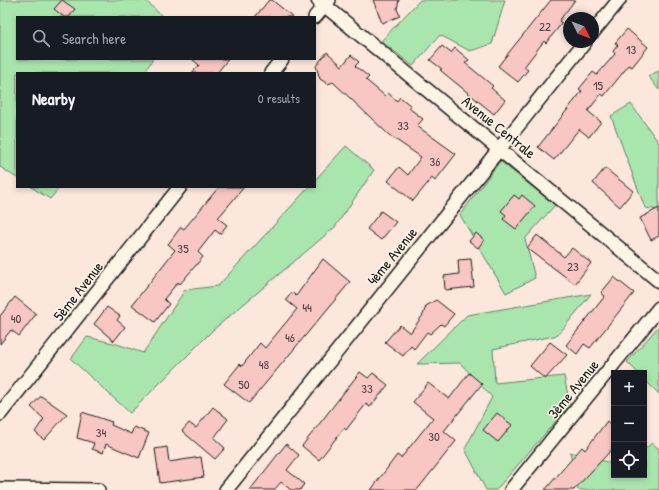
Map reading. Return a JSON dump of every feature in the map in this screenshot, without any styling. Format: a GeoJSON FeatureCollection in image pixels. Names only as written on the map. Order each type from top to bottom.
{"type":"FeatureCollection","features":[{"type":"Feature","properties":{"kind":"street"},"geometry":{"type":"LineString","coordinates":[[599,25],[619,0]]}},
{"type":"Feature","properties":{"kind":"street"},"geometry":{"type":"LineString","coordinates":[[316,16],[324,2]]}},
{"type":"Feature","properties":{"kind":"street","name":"Avenue Centrale"},"geometry":{"type":"LineString","coordinates":[[324,2],[659,280]]}},
{"type":"Feature","properties":{"kind":"street","name":"4ème Avenue"},"geometry":{"type":"LineString","coordinates":[[226,490],[580,48]]}},
{"type":"Feature","properties":{"kind":"street"},"geometry":{"type":"LineString","coordinates":[[272,72],[281,60]]}},
{"type":"Feature","properties":{"kind":"street","name":"5ème Avenue"},"geometry":{"type":"LineString","coordinates":[[0,414],[179,188]]}},
{"type":"Feature","properties":{"kind":"street","name":"3ème Avenue"},"geometry":{"type":"LineString","coordinates":[[511,490],[659,308]]}},
{"type":"Feature","properties":{"kind":"street"},"geometry":{"type":"LineString","coordinates":[[0,489],[98,490]]}},
{"type":"Feature","properties":{"kind":"green space"},"geometry":{"type":"Polygon","coordinates":[[[0,0],[145,0],[162,16],[16,16],[16,60],[152,60],[145,72],[16,72],[16,177],[0,167],[0,0]]]}},
{"type":"Feature","properties":{"kind":"green space"},"geometry":{"type":"Polygon","coordinates":[[[420,0],[505,0],[492,44],[470,51],[440,35],[413,66],[381,41],[420,0]]]}},
{"type":"Feature","properties":{"kind":"green space"},"geometry":{"type":"Polygon","coordinates":[[[659,71],[659,90],[648,76],[659,71]]]}},
{"type":"Feature","properties":{"kind":"green space"},"geometry":{"type":"Polygon","coordinates":[[[631,104],[659,143],[659,210],[645,208],[611,116],[631,104]]]}},
{"type":"Feature","properties":{"kind":"green space"},"geometry":{"type":"Polygon","coordinates":[[[346,146],[374,170],[335,227],[213,330],[130,413],[71,359],[87,337],[117,344],[143,353],[185,290],[218,286],[308,188],[316,188],[316,179],[346,146]]]}},
{"type":"Feature","properties":{"kind":"green space"},"geometry":{"type":"Polygon","coordinates":[[[500,161],[555,205],[525,239],[535,278],[506,293],[460,215],[500,161]]]}},
{"type":"Feature","properties":{"kind":"green space"},"geometry":{"type":"Polygon","coordinates":[[[33,188],[59,188],[50,199],[33,188]]]}},
{"type":"Feature","properties":{"kind":"green space"},"geometry":{"type":"Polygon","coordinates":[[[591,294],[558,335],[493,349],[495,383],[564,376],[570,405],[496,490],[486,490],[465,449],[492,397],[460,363],[417,364],[467,315],[591,294]]]}},
{"type":"Feature","properties":{"kind":"green space"},"geometry":{"type":"Polygon","coordinates":[[[659,326],[659,394],[647,382],[647,370],[635,370],[627,362],[659,326]]]}},
{"type":"Feature","properties":{"kind":"green space"},"geometry":{"type":"Polygon","coordinates":[[[652,443],[659,449],[659,490],[578,490],[570,452],[611,463],[611,478],[647,478],[647,447],[652,443]]]}},
{"type":"Feature","properties":{"kind":"building"},"geometry":{"type":"Polygon","coordinates":[[[62,0],[75,9],[70,16],[63,16],[54,9],[62,0]]]}},
{"type":"Feature","properties":{"kind":"building"},"geometry":{"type":"Polygon","coordinates":[[[269,0],[272,0],[292,16],[256,16],[269,0]]]}},
{"type":"Feature","properties":{"kind":"building"},"geometry":{"type":"Polygon","coordinates":[[[373,0],[399,0],[397,9],[400,16],[382,23],[373,0]]]}},
{"type":"Feature","properties":{"kind":"building"},"geometry":{"type":"Polygon","coordinates":[[[551,0],[575,0],[566,12],[563,12],[563,16],[559,21],[562,23],[546,43],[544,41],[524,67],[528,70],[518,82],[498,66],[551,0]]]}},
{"type":"Feature","properties":{"kind":"building"},"geometry":{"type":"Polygon","coordinates":[[[627,29],[648,47],[632,67],[629,65],[604,96],[601,94],[588,111],[601,122],[589,137],[579,129],[554,160],[538,147],[582,91],[579,89],[593,72],[597,75],[615,54],[613,51],[618,45],[615,43],[627,29]]]}},
{"type":"Feature","properties":{"kind":"building"},"geometry":{"type":"Polygon","coordinates":[[[442,46],[451,53],[455,48],[469,60],[465,63],[493,86],[491,88],[505,100],[494,114],[430,60],[442,46]]]}},
{"type":"Feature","properties":{"kind":"building"},"geometry":{"type":"Polygon","coordinates":[[[327,52],[342,66],[351,55],[359,62],[355,66],[369,77],[366,80],[385,96],[388,93],[397,101],[400,97],[411,106],[409,108],[423,119],[417,126],[456,154],[435,181],[432,178],[413,201],[388,181],[399,167],[408,175],[421,157],[389,135],[333,82],[328,84],[320,79],[316,66],[327,52]]]}},
{"type":"Feature","properties":{"kind":"building"},"geometry":{"type":"Polygon","coordinates":[[[193,60],[227,60],[218,72],[193,72],[199,65],[193,60]]]}},
{"type":"Feature","properties":{"kind":"building"},"geometry":{"type":"Polygon","coordinates":[[[605,168],[633,191],[620,207],[593,183],[605,168]]]}},
{"type":"Feature","properties":{"kind":"building"},"geometry":{"type":"Polygon","coordinates":[[[218,188],[243,188],[218,218],[227,225],[220,234],[215,230],[198,252],[203,257],[180,284],[178,282],[164,299],[169,304],[155,322],[132,305],[175,250],[168,244],[181,227],[184,229],[218,188]]]}},
{"type":"Feature","properties":{"kind":"building"},"geometry":{"type":"Polygon","coordinates":[[[514,195],[519,199],[522,195],[535,206],[516,229],[503,219],[506,215],[501,211],[514,195]]]}},
{"type":"Feature","properties":{"kind":"building"},"geometry":{"type":"Polygon","coordinates":[[[659,208],[659,236],[651,240],[640,218],[659,208]]]}},
{"type":"Feature","properties":{"kind":"building"},"geometry":{"type":"Polygon","coordinates":[[[381,211],[396,222],[381,240],[367,229],[381,211]]]}},
{"type":"Feature","properties":{"kind":"building"},"geometry":{"type":"Polygon","coordinates":[[[476,233],[484,240],[478,248],[469,241],[476,233]]]}},
{"type":"Feature","properties":{"kind":"building"},"geometry":{"type":"Polygon","coordinates":[[[537,235],[564,257],[572,248],[591,263],[575,284],[527,248],[537,235]]]}},
{"type":"Feature","properties":{"kind":"building"},"geometry":{"type":"Polygon","coordinates":[[[323,259],[350,282],[249,403],[224,384],[240,364],[242,366],[260,343],[265,348],[297,309],[286,300],[292,292],[296,296],[323,259]]]}},
{"type":"Feature","properties":{"kind":"building"},"geometry":{"type":"Polygon","coordinates":[[[471,259],[474,287],[445,290],[444,276],[459,274],[458,260],[471,259]]]}},
{"type":"Feature","properties":{"kind":"building"},"geometry":{"type":"Polygon","coordinates":[[[614,277],[634,293],[590,348],[584,344],[577,354],[566,345],[605,296],[601,293],[614,277]]]}},
{"type":"Feature","properties":{"kind":"building"},"geometry":{"type":"Polygon","coordinates":[[[15,297],[36,314],[19,336],[11,330],[0,344],[0,316],[15,297]]]}},
{"type":"Feature","properties":{"kind":"building"},"geometry":{"type":"Polygon","coordinates":[[[436,300],[454,314],[444,326],[441,324],[430,334],[427,332],[414,349],[411,346],[403,356],[385,342],[400,325],[410,333],[423,315],[426,306],[436,300]]]}},
{"type":"Feature","properties":{"kind":"building"},"geometry":{"type":"Polygon","coordinates":[[[107,307],[120,316],[117,320],[125,327],[114,341],[94,324],[107,307]]]}},
{"type":"Feature","properties":{"kind":"building"},"geometry":{"type":"Polygon","coordinates":[[[550,342],[567,355],[545,379],[530,366],[550,342]]]}},
{"type":"Feature","properties":{"kind":"building"},"geometry":{"type":"Polygon","coordinates":[[[360,372],[368,378],[373,373],[388,385],[370,407],[366,404],[346,430],[344,428],[319,460],[302,446],[360,372]]]}},
{"type":"Feature","properties":{"kind":"building"},"geometry":{"type":"Polygon","coordinates":[[[469,373],[482,384],[444,431],[456,441],[417,490],[371,490],[397,455],[401,458],[433,418],[413,402],[428,383],[449,399],[469,373]]]}},
{"type":"Feature","properties":{"kind":"building"},"geometry":{"type":"Polygon","coordinates":[[[41,396],[67,414],[44,440],[35,432],[44,419],[31,407],[41,396]]]}},
{"type":"Feature","properties":{"kind":"building"},"geometry":{"type":"Polygon","coordinates":[[[213,407],[228,419],[214,438],[225,448],[215,459],[182,431],[189,423],[196,428],[213,407]]]}},
{"type":"Feature","properties":{"kind":"building"},"geometry":{"type":"Polygon","coordinates":[[[82,412],[112,422],[111,425],[131,434],[134,427],[149,433],[139,458],[106,444],[103,453],[92,449],[94,443],[77,438],[82,412]]]}},
{"type":"Feature","properties":{"kind":"building"},"geometry":{"type":"Polygon","coordinates":[[[497,413],[512,425],[498,442],[483,430],[497,413]]]}},
{"type":"Feature","properties":{"kind":"building"},"geometry":{"type":"Polygon","coordinates":[[[607,421],[611,424],[611,450],[574,490],[545,490],[582,447],[585,450],[607,421]]]}},
{"type":"Feature","properties":{"kind":"building"},"geometry":{"type":"Polygon","coordinates":[[[286,444],[299,455],[287,470],[304,484],[300,490],[291,490],[281,482],[274,490],[250,490],[286,444]]]}},
{"type":"Feature","properties":{"kind":"building"},"geometry":{"type":"Polygon","coordinates":[[[167,447],[169,462],[201,457],[204,477],[160,483],[155,449],[167,447]]]}}]}
